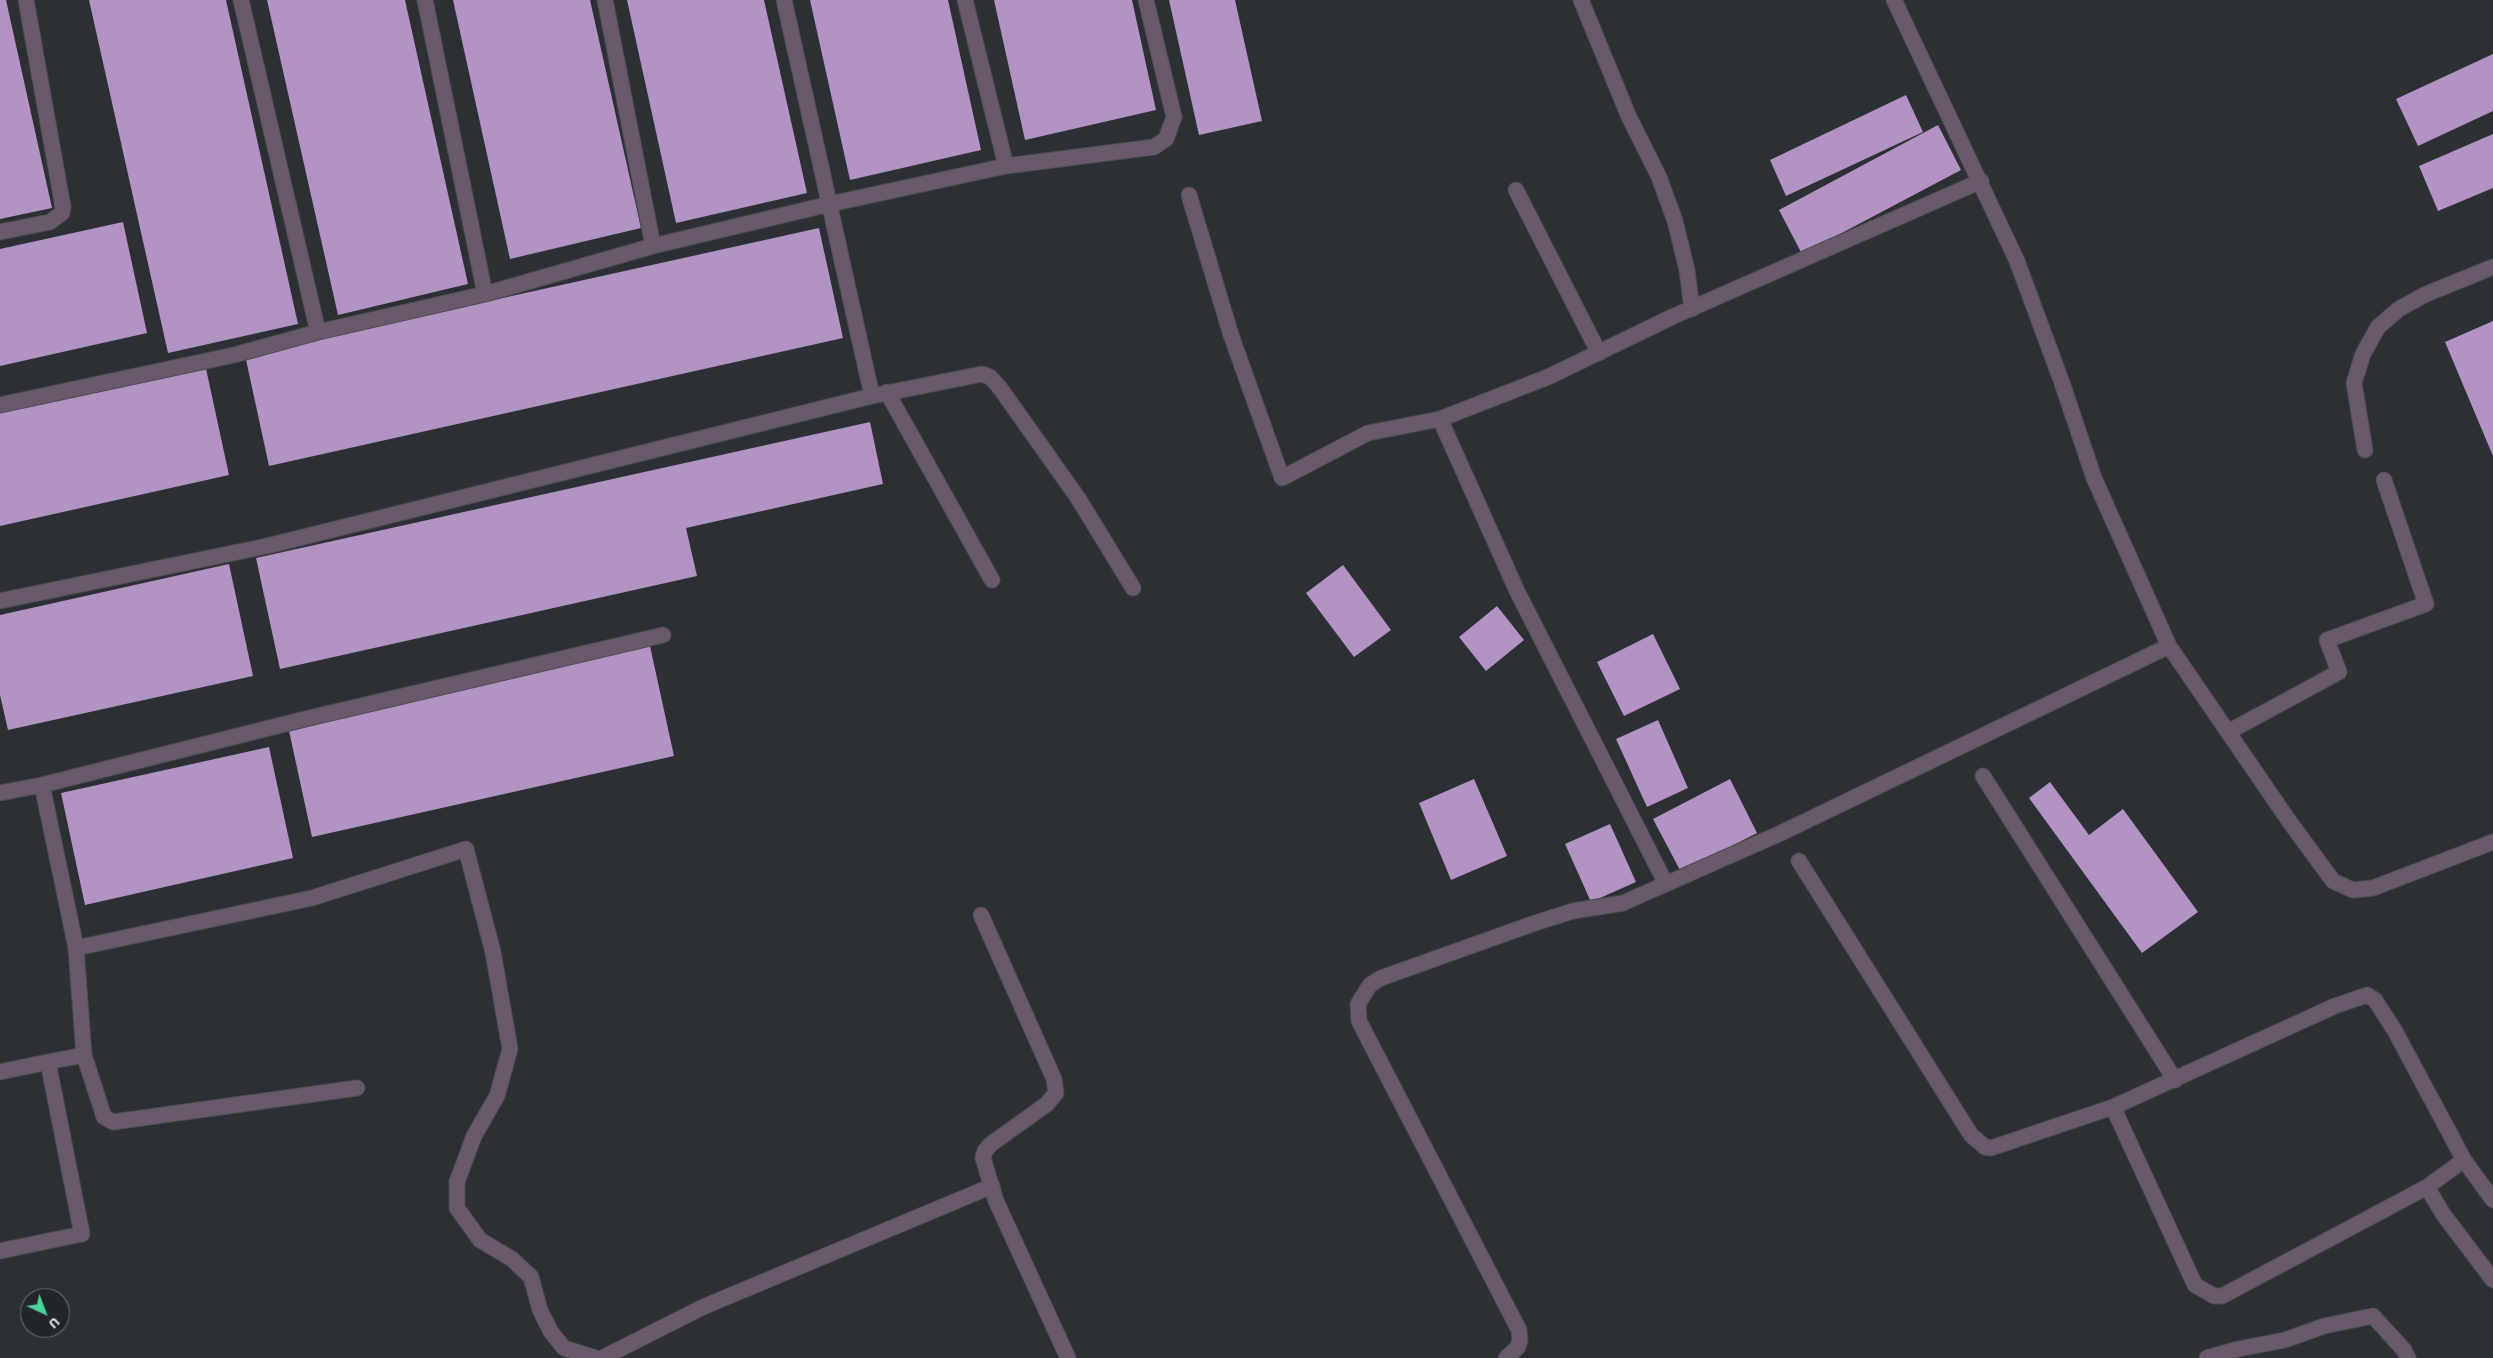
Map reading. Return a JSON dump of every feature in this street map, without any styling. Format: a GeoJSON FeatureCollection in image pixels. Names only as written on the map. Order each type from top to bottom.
{"type":"FeatureCollection","features":[{"type":"Feature","properties":{"kind":"street"},"geometry":{"type":"LineString","coordinates":[[0,232],[50,222],[62,213],[63,198],[26,0]]}},
{"type":"Feature","properties":{"kind":"street"},"geometry":{"type":"LineString","coordinates":[[241,0],[318,332]]}},
{"type":"Feature","properties":{"kind":"street"},"geometry":{"type":"LineString","coordinates":[[425,0],[486,294]]}},
{"type":"Feature","properties":{"kind":"street"},"geometry":{"type":"LineString","coordinates":[[606,0],[653,246]]}},
{"type":"Feature","properties":{"kind":"street"},"geometry":{"type":"LineString","coordinates":[[784,0],[830,204],[880,394],[992,580]]}},
{"type":"Feature","properties":{"kind":"street"},"geometry":{"type":"LineString","coordinates":[[965,0],[1006,166]]}},
{"type":"Feature","properties":{"kind":"street"},"geometry":{"type":"LineString","coordinates":[[0,405],[234,355],[318,332],[486,294],[653,246],[830,204],[1006,166],[1154,147],[1166,139],[1174,117],[1146,0]]}},
{"type":"Feature","properties":{"kind":"street"},"geometry":{"type":"LineString","coordinates":[[1581,0],[1629,117],[1659,177],[1675,221],[1687,270],[1692,309]]}},
{"type":"Feature","properties":{"kind":"street"},"geometry":{"type":"LineString","coordinates":[[1894,0],[1981,181],[2017,261],[2094,478],[2169,646],[2289,821],[2333,881],[2353,890],[2373,888],[2493,842]]}},
{"type":"Feature","properties":{"kind":"street"},"geometry":{"type":"LineString","coordinates":[[1189,195],[1231,335],[1282,478],[1368,433],[1440,419],[1548,377],[1692,309],[1981,181]]}},
{"type":"Feature","properties":{"kind":"street"},"geometry":{"type":"LineString","coordinates":[[1516,190],[1599,352]]}},
{"type":"Feature","properties":{"kind":"street"},"geometry":{"type":"LineString","coordinates":[[2365,450],[2354,383],[2362,354],[2378,327],[2399,309],[2424,295],[2493,267]]}},
{"type":"Feature","properties":{"kind":"street"},"geometry":{"type":"LineString","coordinates":[[0,601],[267,546],[880,394],[975,374],[990,377],[1000,388],[1078,498],[1133,588]]}},
{"type":"Feature","properties":{"kind":"street"},"geometry":{"type":"LineString","coordinates":[[1440,419],[1517,591],[1666,884]]}},
{"type":"Feature","properties":{"kind":"street"},"geometry":{"type":"LineString","coordinates":[[2228,732],[2340,672],[2327,640],[2426,604],[2384,480]]}},
{"type":"Feature","properties":{"kind":"street"},"geometry":{"type":"LineString","coordinates":[[0,793],[42,785],[305,719],[663,635]]}},
{"type":"Feature","properties":{"kind":"street"},"geometry":{"type":"LineString","coordinates":[[1506,1358],[1518,1348],[1520,1340],[1519,1330],[1359,1021],[1358,1004],[1370,986],[1381,978],[1535,922],[1573,911],[1623,903],[1799,824],[2169,646]]}},
{"type":"Feature","properties":{"kind":"street"},"geometry":{"type":"LineString","coordinates":[[1983,776],[2175,1080]]}},
{"type":"Feature","properties":{"kind":"street"},"geometry":{"type":"LineString","coordinates":[[42,785],[56,842],[76,948],[84,1054],[101,1114],[113,1122],[357,1088]]}},
{"type":"Feature","properties":{"kind":"street"},"geometry":{"type":"LineString","coordinates":[[76,948],[312,898],[466,849],[493,952],[510,1049],[497,1096],[474,1136],[457,1182],[457,1208],[480,1240],[512,1259],[531,1277],[540,1310],[551,1332],[564,1348],[596,1358]]}},
{"type":"Feature","properties":{"kind":"street"},"geometry":{"type":"LineString","coordinates":[[1799,861],[1970,1136],[1980,1144],[1991,1148],[2113,1107],[2335,1006],[2367,995],[2375,1000],[2395,1031],[2464,1160],[2493,1200]]}},
{"type":"Feature","properties":{"kind":"street"},"geometry":{"type":"LineString","coordinates":[[981,915],[1054,1079],[1056,1093],[1047,1104],[986,1151],[983,1158],[996,1201],[1068,1358]]}},
{"type":"Feature","properties":{"kind":"street"},"geometry":{"type":"LineString","coordinates":[[0,1072],[84,1054]]}},
{"type":"Feature","properties":{"kind":"street"},"geometry":{"type":"LineString","coordinates":[[0,1251],[82,1234],[48,1062]]}},
{"type":"Feature","properties":{"kind":"street"},"geometry":{"type":"LineString","coordinates":[[2113,1107],[2195,1285],[2214,1296],[2222,1296],[2427,1187],[2464,1160]]}},
{"type":"Feature","properties":{"kind":"street"},"geometry":{"type":"LineString","coordinates":[[602,1358],[703,1307],[992,1186]]}},
{"type":"Feature","properties":{"kind":"street"},"geometry":{"type":"LineString","coordinates":[[2427,1187],[2444,1214],[2493,1280]]}},
{"type":"Feature","properties":{"kind":"street"},"geometry":{"type":"LineString","coordinates":[[2206,1358],[2238,1349],[2285,1340],[2324,1326],[2373,1316],[2404,1350],[2408,1358]]}},
{"type":"Feature","properties":{"kind":"building"},"geometry":{"type":"Polygon","coordinates":[[[0,0],[6,0],[52,208],[0,219],[0,0]]]}},
{"type":"Feature","properties":{"kind":"building"},"geometry":{"type":"Polygon","coordinates":[[[89,0],[226,0],[298,324],[168,353],[89,0]]]}},
{"type":"Feature","properties":{"kind":"building"},"geometry":{"type":"Polygon","coordinates":[[[267,0],[405,0],[468,284],[338,315],[267,0]]]}},
{"type":"Feature","properties":{"kind":"building"},"geometry":{"type":"Polygon","coordinates":[[[453,0],[590,0],[641,228],[510,259],[453,0]]]}},
{"type":"Feature","properties":{"kind":"building"},"geometry":{"type":"Polygon","coordinates":[[[627,0],[764,0],[807,193],[676,223],[627,0]]]}},
{"type":"Feature","properties":{"kind":"building"},"geometry":{"type":"Polygon","coordinates":[[[810,0],[948,0],[981,150],[850,180],[810,0]]]}},
{"type":"Feature","properties":{"kind":"building"},"geometry":{"type":"Polygon","coordinates":[[[994,0],[1132,0],[1156,110],[1025,140],[994,0]]]}},
{"type":"Feature","properties":{"kind":"building"},"geometry":{"type":"Polygon","coordinates":[[[1169,0],[1235,0],[1262,121],[1199,135],[1169,0]]]}},
{"type":"Feature","properties":{"kind":"building"},"geometry":{"type":"Polygon","coordinates":[[[2493,54],[2493,111],[2418,146],[2396,99],[2493,54]]]}},
{"type":"Feature","properties":{"kind":"building"},"geometry":{"type":"Polygon","coordinates":[[[1906,95],[1923,132],[1786,196],[1770,160],[1906,95]]]}},
{"type":"Feature","properties":{"kind":"building"},"geometry":{"type":"Polygon","coordinates":[[[1938,125],[1961,170],[1802,254],[1779,210],[1938,125]]]}},
{"type":"Feature","properties":{"kind":"building"},"geometry":{"type":"Polygon","coordinates":[[[2493,134],[2493,188],[2438,211],[2419,166],[2493,134]]]}},
{"type":"Feature","properties":{"kind":"building"},"geometry":{"type":"Polygon","coordinates":[[[123,222],[147,333],[0,366],[0,249],[123,222]]]}},
{"type":"Feature","properties":{"kind":"building"},"geometry":{"type":"Polygon","coordinates":[[[819,228],[843,338],[269,466],[245,355],[819,228]]]}},
{"type":"Feature","properties":{"kind":"building"},"geometry":{"type":"Polygon","coordinates":[[[2493,321],[2493,456],[2445,342],[2493,321]]]}},
{"type":"Feature","properties":{"kind":"building"},"geometry":{"type":"Polygon","coordinates":[[[205,364],[229,475],[0,526],[0,410],[205,364]]]}},
{"type":"Feature","properties":{"kind":"building"},"geometry":{"type":"Polygon","coordinates":[[[870,422],[883,484],[686,528],[697,576],[280,669],[256,558],[870,422]]]}},
{"type":"Feature","properties":{"kind":"building"},"geometry":{"type":"Polygon","coordinates":[[[229,564],[253,676],[8,730],[0,695],[0,615],[229,564]]]}},
{"type":"Feature","properties":{"kind":"building"},"geometry":{"type":"Polygon","coordinates":[[[1343,565],[1391,630],[1354,657],[1306,593],[1343,565]]]}},
{"type":"Feature","properties":{"kind":"building"},"geometry":{"type":"Polygon","coordinates":[[[1497,606],[1524,640],[1486,671],[1459,637],[1497,606]]]}},
{"type":"Feature","properties":{"kind":"building"},"geometry":{"type":"Polygon","coordinates":[[[1653,634],[1680,689],[1624,716],[1597,662],[1653,634]]]}},
{"type":"Feature","properties":{"kind":"building"},"geometry":{"type":"Polygon","coordinates":[[[650,646],[674,756],[312,837],[288,726],[650,646]]]}},
{"type":"Feature","properties":{"kind":"building"},"geometry":{"type":"Polygon","coordinates":[[[1658,720],[1688,788],[1647,807],[1616,739],[1658,720]]]}},
{"type":"Feature","properties":{"kind":"building"},"geometry":{"type":"Polygon","coordinates":[[[269,747],[293,858],[85,905],[61,793],[269,747]]]}},
{"type":"Feature","properties":{"kind":"building"},"geometry":{"type":"Polygon","coordinates":[[[1474,779],[1507,856],[1451,880],[1419,803],[1474,779]]]}},
{"type":"Feature","properties":{"kind":"building"},"geometry":{"type":"Polygon","coordinates":[[[1730,779],[1757,833],[1681,872],[1653,819],[1730,779]]]}},
{"type":"Feature","properties":{"kind":"building"},"geometry":{"type":"Polygon","coordinates":[[[2050,782],[2089,835],[2123,809],[2198,912],[2142,953],[2029,798],[2050,782]]]}},
{"type":"Feature","properties":{"kind":"building"},"geometry":{"type":"Polygon","coordinates":[[[1610,824],[1636,882],[1591,902],[1565,844],[1610,824]]]}}]}
